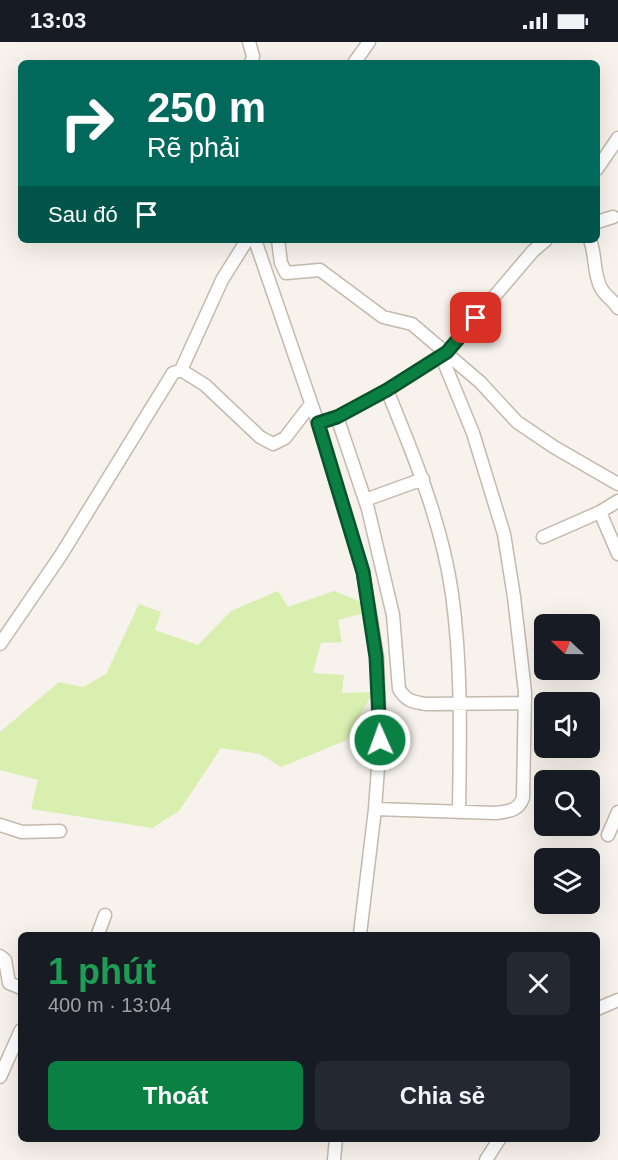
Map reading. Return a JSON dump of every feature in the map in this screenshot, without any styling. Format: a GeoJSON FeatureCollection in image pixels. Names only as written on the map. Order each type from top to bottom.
{"type":"FeatureCollection","features":[{"type":"Feature","properties":{"kind":"street"},"geometry":{"type":"LineString","coordinates":[[249,42],[252,60]]}},
{"type":"Feature","properties":{"kind":"street"},"geometry":{"type":"LineString","coordinates":[[356,60],[369,42]]}},
{"type":"Feature","properties":{"kind":"street"},"geometry":{"type":"LineString","coordinates":[[600,165],[618,138]]}},
{"type":"Feature","properties":{"kind":"street"},"geometry":{"type":"LineString","coordinates":[[600,221],[613,217]]}},
{"type":"Feature","properties":{"kind":"street"},"geometry":{"type":"LineString","coordinates":[[0,644],[88,512],[170,378],[181,370],[222,280],[245,243]]}},
{"type":"Feature","properties":{"kind":"street"},"geometry":{"type":"LineString","coordinates":[[256,243],[318,423],[363,572],[376,657],[380,740],[375,809],[360,932]]}},
{"type":"Feature","properties":{"kind":"street"},"geometry":{"type":"LineString","coordinates":[[278,243],[281,263],[286,273],[320,270],[383,317],[407,321],[480,382],[517,422],[554,447],[618,484]]}},
{"type":"Feature","properties":{"kind":"street"},"geometry":{"type":"LineString","coordinates":[[318,423],[337,417],[387,390],[444,354],[532,251],[542,243]]}},
{"type":"Feature","properties":{"kind":"street"},"geometry":{"type":"LineString","coordinates":[[591,243],[595,254],[594,270],[601,288],[618,308]]}},
{"type":"Feature","properties":{"kind":"street"},"geometry":{"type":"LineString","coordinates":[[375,809],[496,813],[512,811],[520,806],[523,798],[524,703],[514,597],[504,534],[473,433],[444,354]]}},
{"type":"Feature","properties":{"kind":"street"},"geometry":{"type":"LineString","coordinates":[[181,370],[195,377],[260,437],[273,444],[285,438],[311,404]]}},
{"type":"Feature","properties":{"kind":"street"},"geometry":{"type":"LineString","coordinates":[[387,390],[423,479],[452,593],[461,703],[459,812]]}},
{"type":"Feature","properties":{"kind":"street"},"geometry":{"type":"LineString","coordinates":[[337,417],[365,500],[393,615],[399,689],[411,702],[524,703]]}},
{"type":"Feature","properties":{"kind":"street"},"geometry":{"type":"LineString","coordinates":[[365,500],[423,479]]}},
{"type":"Feature","properties":{"kind":"street"},"geometry":{"type":"LineString","coordinates":[[543,537],[600,512],[618,501]]}},
{"type":"Feature","properties":{"kind":"street"},"geometry":{"type":"LineString","coordinates":[[600,512],[618,554]]}},
{"type":"Feature","properties":{"kind":"street"},"geometry":{"type":"LineString","coordinates":[[608,835],[618,812]]}},
{"type":"Feature","properties":{"kind":"street"},"geometry":{"type":"LineString","coordinates":[[0,825],[21,832],[60,831]]}},
{"type":"Feature","properties":{"kind":"street"},"geometry":{"type":"LineString","coordinates":[[99,932],[105,915]]}},
{"type":"Feature","properties":{"kind":"street"},"geometry":{"type":"LineString","coordinates":[[0,956],[5,960],[9,983],[18,987]]}},
{"type":"Feature","properties":{"kind":"street"},"geometry":{"type":"LineString","coordinates":[[600,1008],[618,1000]]}},
{"type":"Feature","properties":{"kind":"street"},"geometry":{"type":"LineString","coordinates":[[0,1077],[3,1063],[18,1036]]}},
{"type":"Feature","properties":{"kind":"street"},"geometry":{"type":"LineString","coordinates":[[334,1160],[336,1142]]}},
{"type":"Feature","properties":{"kind":"street"},"geometry":{"type":"LineString","coordinates":[[486,1160],[497,1142]]}},
{"type":"Feature","properties":{"kind":"green space"},"geometry":{"type":"Polygon","coordinates":[[[278,591],[288,607],[334,591],[364,603],[361,614],[338,620],[342,642],[321,643],[313,673],[344,675],[342,693],[373,692],[347,740],[281,767],[260,754],[221,748],[179,811],[152,828],[31,809],[38,780],[0,770],[0,732],[59,682],[83,687],[106,674],[139,604],[161,612],[155,630],[198,645],[231,611],[278,591]]]}},
{"type":"Feature","properties":{"kind":"route"},"geometry":{"type":"LineString","coordinates":[[380,740],[376,657],[363,572],[318,423],[337,417],[387,390],[447,352],[476,318]]}}]}
